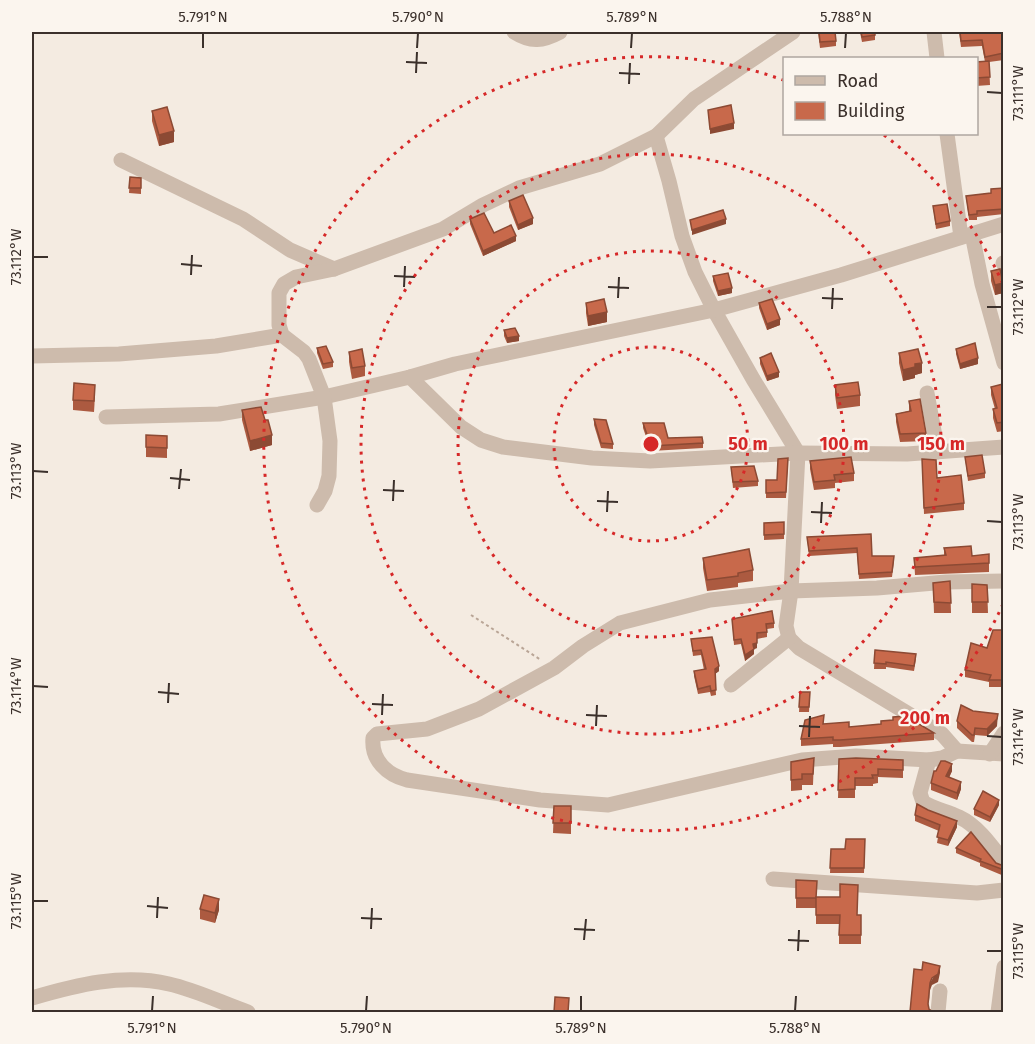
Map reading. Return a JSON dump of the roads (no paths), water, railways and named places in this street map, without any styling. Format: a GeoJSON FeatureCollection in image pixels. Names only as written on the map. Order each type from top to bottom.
{"type":"FeatureCollection","features":[{"type":"Feature","properties":{"kind":"street"},"geometry":{"type":"LineString","coordinates":[[514,32],[525,39],[535,40],[547,39],[560,32]]}},
{"type":"Feature","properties":{"kind":"street"},"geometry":{"type":"LineString","coordinates":[[317,505],[325,491],[329,476],[330,441],[324,397],[309,359],[304,352],[282,335],[279,325],[279,293],[284,284],[296,276],[334,270],[442,229],[483,205],[519,188],[600,164],[656,136],[694,99],[793,32]]}},
{"type":"Feature","properties":{"kind":"street"},"geometry":{"type":"LineString","coordinates":[[934,32],[937,57]]}},
{"type":"Feature","properties":{"kind":"street"},"geometry":{"type":"LineString","coordinates":[[947,135],[966,235],[1004,363]]}},
{"type":"Feature","properties":{"kind":"street"},"geometry":{"type":"LineString","coordinates":[[656,136],[682,236],[696,272],[714,310],[798,453],[791,591],[786,626],[789,638],[793,644],[808,654],[942,734],[957,751]]}},
{"type":"Feature","properties":{"kind":"street"},"geometry":{"type":"LineString","coordinates":[[121,160],[243,219],[290,250],[334,270]]}},
{"type":"Feature","properties":{"kind":"street"},"geometry":{"type":"LineString","coordinates":[[106,417],[219,414],[324,397],[476,359],[714,310],[841,275],[1004,224]]}},
{"type":"Feature","properties":{"kind":"street"},"geometry":{"type":"LineString","coordinates":[[32,356],[119,354],[216,346],[282,335]]}},
{"type":"Feature","properties":{"kind":"street"},"geometry":{"type":"LineString","coordinates":[[410,377],[461,427],[481,440],[503,447],[592,458],[650,461],[798,453],[938,452],[1004,447]]}},
{"type":"Feature","properties":{"kind":"street"},"geometry":{"type":"LineString","coordinates":[[927,393],[938,452]]}},
{"type":"Feature","properties":{"kind":"street"},"geometry":{"type":"LineString","coordinates":[[1004,581],[791,591],[710,600],[620,623],[583,646],[554,668],[479,709],[428,729],[375,735],[372,740],[374,755],[388,772],[396,777],[540,800],[608,805],[802,760],[856,756],[929,760],[942,758],[957,751],[997,754],[1004,733]]}},
{"type":"Feature","properties":{"kind":"street"},"geometry":{"type":"LineString","coordinates":[[731,684],[789,638]]}},
{"type":"Feature","properties":{"kind":"street"},"geometry":{"type":"LineString","coordinates":[[929,760],[920,793],[923,802],[960,817],[970,824],[1004,862]]}},
{"type":"Feature","properties":{"kind":"street"},"geometry":{"type":"LineString","coordinates":[[773,879],[977,893],[1004,890]]}},
{"type":"Feature","properties":{"kind":"street"},"geometry":{"type":"LineString","coordinates":[[998,1012],[1004,967]]}},
{"type":"Feature","properties":{"kind":"street"},"geometry":{"type":"LineString","coordinates":[[32,998],[66,988],[125,979],[149,981],[185,989],[248,1012]]}},
{"type":"Feature","properties":{"kind":"street"},"geometry":{"type":"LineString","coordinates":[[938,1012],[940,991]]}}]}
